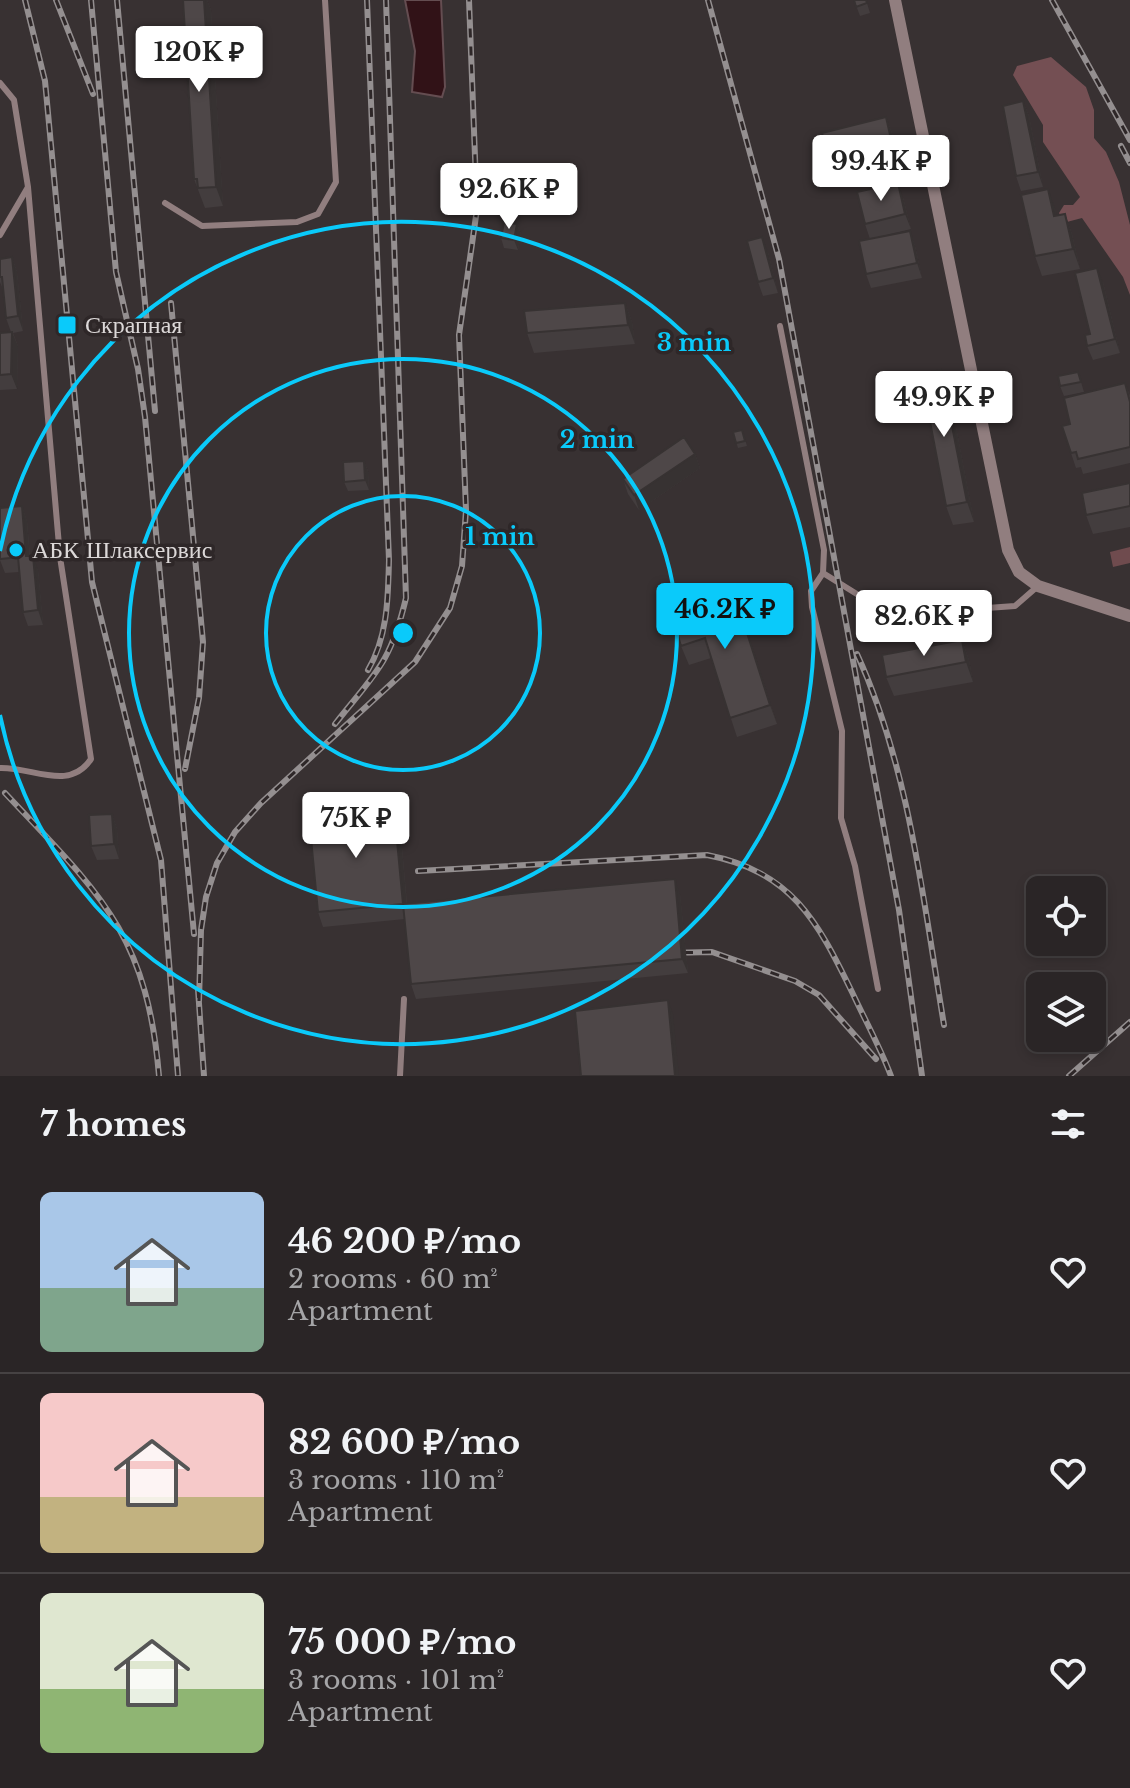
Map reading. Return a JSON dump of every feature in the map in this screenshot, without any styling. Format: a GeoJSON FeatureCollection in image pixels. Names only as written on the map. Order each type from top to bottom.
{"type":"FeatureCollection","features":[{"type":"Feature","properties":{"kind":"street"},"geometry":{"type":"LineString","coordinates":[[895,0],[1008,550],[1019,572],[1038,586],[1130,616]]}},
{"type":"Feature","properties":{"kind":"lane"},"geometry":{"type":"LineString","coordinates":[[165,203],[202,226],[297,222],[318,214],[336,182],[325,0]]}},
{"type":"Feature","properties":{"kind":"lane"},"geometry":{"type":"LineString","coordinates":[[0,83],[14,100],[28,187],[60,557],[91,759],[84,770],[67,778],[0,768]]}},
{"type":"Feature","properties":{"kind":"lane"},"geometry":{"type":"LineString","coordinates":[[0,235],[28,187]]}},
{"type":"Feature","properties":{"kind":"lane"},"geometry":{"type":"LineString","coordinates":[[780,326],[824,550],[823,573],[811,591],[812,607],[842,731],[841,818],[855,866],[878,989]]}},
{"type":"Feature","properties":{"kind":"lane"},"geometry":{"type":"LineString","coordinates":[[823,573],[868,601],[931,612],[1015,606],[1038,586]]}},
{"type":"Feature","properties":{"kind":"lane"},"geometry":{"type":"LineString","coordinates":[[400,1076],[404,999]]}},
{"type":"Feature","properties":{"kind":"shaded area"},"geometry":{"type":"Polygon","coordinates":[[[405,0],[441,0],[445,87],[442,97],[412,92],[415,51],[405,0]]]}},
{"type":"Feature","properties":{"kind":"shaded area"},"geometry":{"type":"Polygon","coordinates":[[[1051,57],[1086,87],[1094,110],[1094,138],[1106,152],[1119,182],[1130,225],[1130,295],[1123,277],[1082,218],[1063,223],[1059,213],[1064,205],[1073,205],[1080,197],[1043,142],[1043,125],[1013,75],[1017,66],[1051,57]]]}},
{"type":"Feature","properties":{"kind":"shaded area"},"geometry":{"type":"Polygon","coordinates":[[[1130,547],[1130,563],[1113,567],[1110,552],[1130,547]]]}},
{"type":"Feature","properties":{"kind":"building"},"geometry":{"type":"Polygon","coordinates":[[[183,0],[204,0],[216,187],[198,188],[197,179],[194,179],[183,0]]]}},
{"type":"Feature","properties":{"kind":"building"},"geometry":{"type":"Polygon","coordinates":[[[854,0],[866,0],[867,3],[856,7],[854,0]]]}},
{"type":"Feature","properties":{"kind":"building"},"geometry":{"type":"Polygon","coordinates":[[[1023,101],[1038,172],[1016,176],[1003,106],[1023,101]]]}},
{"type":"Feature","properties":{"kind":"building"},"geometry":{"type":"Polygon","coordinates":[[[886,117],[893,148],[830,164],[822,133],[886,117]]]}},
{"type":"Feature","properties":{"kind":"building"},"geometry":{"type":"Polygon","coordinates":[[[898,183],[905,214],[865,224],[857,192],[898,183]]]}},
{"type":"Feature","properties":{"kind":"building"},"geometry":{"type":"Polygon","coordinates":[[[1048,189],[1054,216],[1065,214],[1073,249],[1035,256],[1021,195],[1048,189]]]}},
{"type":"Feature","properties":{"kind":"building"},"geometry":{"type":"Polygon","coordinates":[[[504,222],[517,224],[514,240],[501,238],[504,222]]]}},
{"type":"Feature","properties":{"kind":"building"},"geometry":{"type":"Polygon","coordinates":[[[910,231],[917,263],[866,274],[859,241],[910,231]]]}},
{"type":"Feature","properties":{"kind":"building"},"geometry":{"type":"Polygon","coordinates":[[[762,237],[773,278],[758,282],[747,241],[762,237]]]}},
{"type":"Feature","properties":{"kind":"building"},"geometry":{"type":"Polygon","coordinates":[[[12,257],[18,316],[6,318],[0,259],[12,257]]]}},
{"type":"Feature","properties":{"kind":"building"},"geometry":{"type":"Polygon","coordinates":[[[1097,268],[1115,339],[1087,346],[1085,335],[1090,334],[1075,273],[1097,268]]]}},
{"type":"Feature","properties":{"kind":"building"},"geometry":{"type":"Polygon","coordinates":[[[625,303],[628,325],[527,333],[524,311],[625,303]]]}},
{"type":"Feature","properties":{"kind":"building"},"geometry":{"type":"Polygon","coordinates":[[[12,332],[11,374],[0,375],[0,333],[12,332]]]}},
{"type":"Feature","properties":{"kind":"building"},"geometry":{"type":"Polygon","coordinates":[[[941,370],[967,502],[946,506],[921,374],[941,370]]]}},
{"type":"Feature","properties":{"kind":"building"},"geometry":{"type":"Polygon","coordinates":[[[1078,372],[1081,382],[1060,386],[1058,376],[1078,372]]]}},
{"type":"Feature","properties":{"kind":"building"},"geometry":{"type":"Polygon","coordinates":[[[1125,383],[1130,402],[1130,447],[1078,459],[1076,452],[1071,453],[1062,426],[1070,424],[1064,398],[1125,383]]]}},
{"type":"Feature","properties":{"kind":"building"},"geometry":{"type":"Polygon","coordinates":[[[742,430],[745,441],[736,443],[733,432],[742,430]]]}},
{"type":"Feature","properties":{"kind":"building"},"geometry":{"type":"Polygon","coordinates":[[[684,437],[695,454],[634,495],[623,479],[684,437]]]}},
{"type":"Feature","properties":{"kind":"building"},"geometry":{"type":"Polygon","coordinates":[[[364,461],[365,480],[344,482],[343,462],[364,461]]]}},
{"type":"Feature","properties":{"kind":"building"},"geometry":{"type":"Polygon","coordinates":[[[1130,483],[1130,506],[1086,515],[1082,493],[1130,483]]]}},
{"type":"Feature","properties":{"kind":"building"},"geometry":{"type":"Polygon","coordinates":[[[22,506],[26,556],[33,556],[38,610],[23,612],[18,557],[0,559],[0,508],[22,506]]]}},
{"type":"Feature","properties":{"kind":"building"},"geometry":{"type":"Polygon","coordinates":[[[734,592],[770,705],[730,718],[705,638],[681,646],[671,612],[734,592]]]}},
{"type":"Feature","properties":{"kind":"building"},"geometry":{"type":"Polygon","coordinates":[[[962,640],[966,662],[886,677],[882,655],[962,640]]]}},
{"type":"Feature","properties":{"kind":"building"},"geometry":{"type":"Polygon","coordinates":[[[394,809],[403,904],[318,912],[309,817],[394,809]]]}},
{"type":"Feature","properties":{"kind":"building"},"geometry":{"type":"Polygon","coordinates":[[[112,814],[114,844],[91,846],[89,815],[112,814]]]}},
{"type":"Feature","properties":{"kind":"building"},"geometry":{"type":"Polygon","coordinates":[[[675,879],[682,959],[411,984],[403,904],[675,879]]]}},
{"type":"Feature","properties":{"kind":"building"},"geometry":{"type":"Polygon","coordinates":[[[668,1000],[675,1076],[581,1076],[575,1011],[668,1000]]]}},
{"type":"Feature","properties":{"kind":"railway"},"geometry":{"type":"LineString","coordinates":[[25,0],[45,81],[92,582],[161,860],[178,1076]]}},
{"type":"Feature","properties":{"kind":"railway"},"geometry":{"type":"LineString","coordinates":[[56,0],[93,94]]}},
{"type":"Feature","properties":{"kind":"railway"},"geometry":{"type":"LineString","coordinates":[[91,0],[116,272],[138,369],[145,417],[194,934]]}},
{"type":"Feature","properties":{"kind":"railway"},"geometry":{"type":"LineString","coordinates":[[117,0],[155,411]]}},
{"type":"Feature","properties":{"kind":"railway"},"geometry":{"type":"LineString","coordinates":[[367,0],[389,560],[383,630],[368,670]]}},
{"type":"Feature","properties":{"kind":"railway"},"geometry":{"type":"LineString","coordinates":[[335,724],[380,667],[394,639],[406,598],[386,0]]}},
{"type":"Feature","properties":{"kind":"railway"},"geometry":{"type":"LineString","coordinates":[[199,1001],[201,930],[206,897],[217,863],[235,832],[261,803],[415,662],[450,608],[462,566],[466,510],[459,335],[477,209],[469,0]]}},
{"type":"Feature","properties":{"kind":"railway"},"geometry":{"type":"LineString","coordinates":[[708,0],[779,259],[899,910],[922,1076]]}},
{"type":"Feature","properties":{"kind":"railway"},"geometry":{"type":"LineString","coordinates":[[1052,0],[1130,140]]}},
{"type":"Feature","properties":{"kind":"railway"},"geometry":{"type":"LineString","coordinates":[[1121,146],[1130,163]]}},
{"type":"Feature","properties":{"kind":"railway"},"geometry":{"type":"LineString","coordinates":[[171,303],[203,642],[199,698],[185,769]]}},
{"type":"Feature","properties":{"kind":"railway"},"geometry":{"type":"LineString","coordinates":[[857,654],[875,698],[902,789],[944,1025]]}},
{"type":"Feature","properties":{"kind":"railway"},"geometry":{"type":"LineString","coordinates":[[5,793],[91,888],[130,949],[153,1027],[159,1076]]}},
{"type":"Feature","properties":{"kind":"railway"},"geometry":{"type":"LineString","coordinates":[[418,871],[707,855],[760,873],[781,886],[813,921],[839,966],[891,1076]]}},
{"type":"Feature","properties":{"kind":"railway"},"geometry":{"type":"LineString","coordinates":[[666,953],[712,952],[795,981],[819,995],[876,1059]]}},
{"type":"Feature","properties":{"kind":"railway"},"geometry":{"type":"LineString","coordinates":[[198,989],[204,1076]]}},
{"type":"Feature","properties":{"kind":"railway"},"geometry":{"type":"LineString","coordinates":[[1069,1076],[1130,1022]]}},
{"type":"Feature","properties":{"kind":"place","name":"Скрапная"},"geometry":{"type":"Point","coordinates":[67,325]}},
{"type":"Feature","properties":{"kind":"place","name":"АБК Шлаксервис"},"geometry":{"type":"Point","coordinates":[16,550]}}]}
